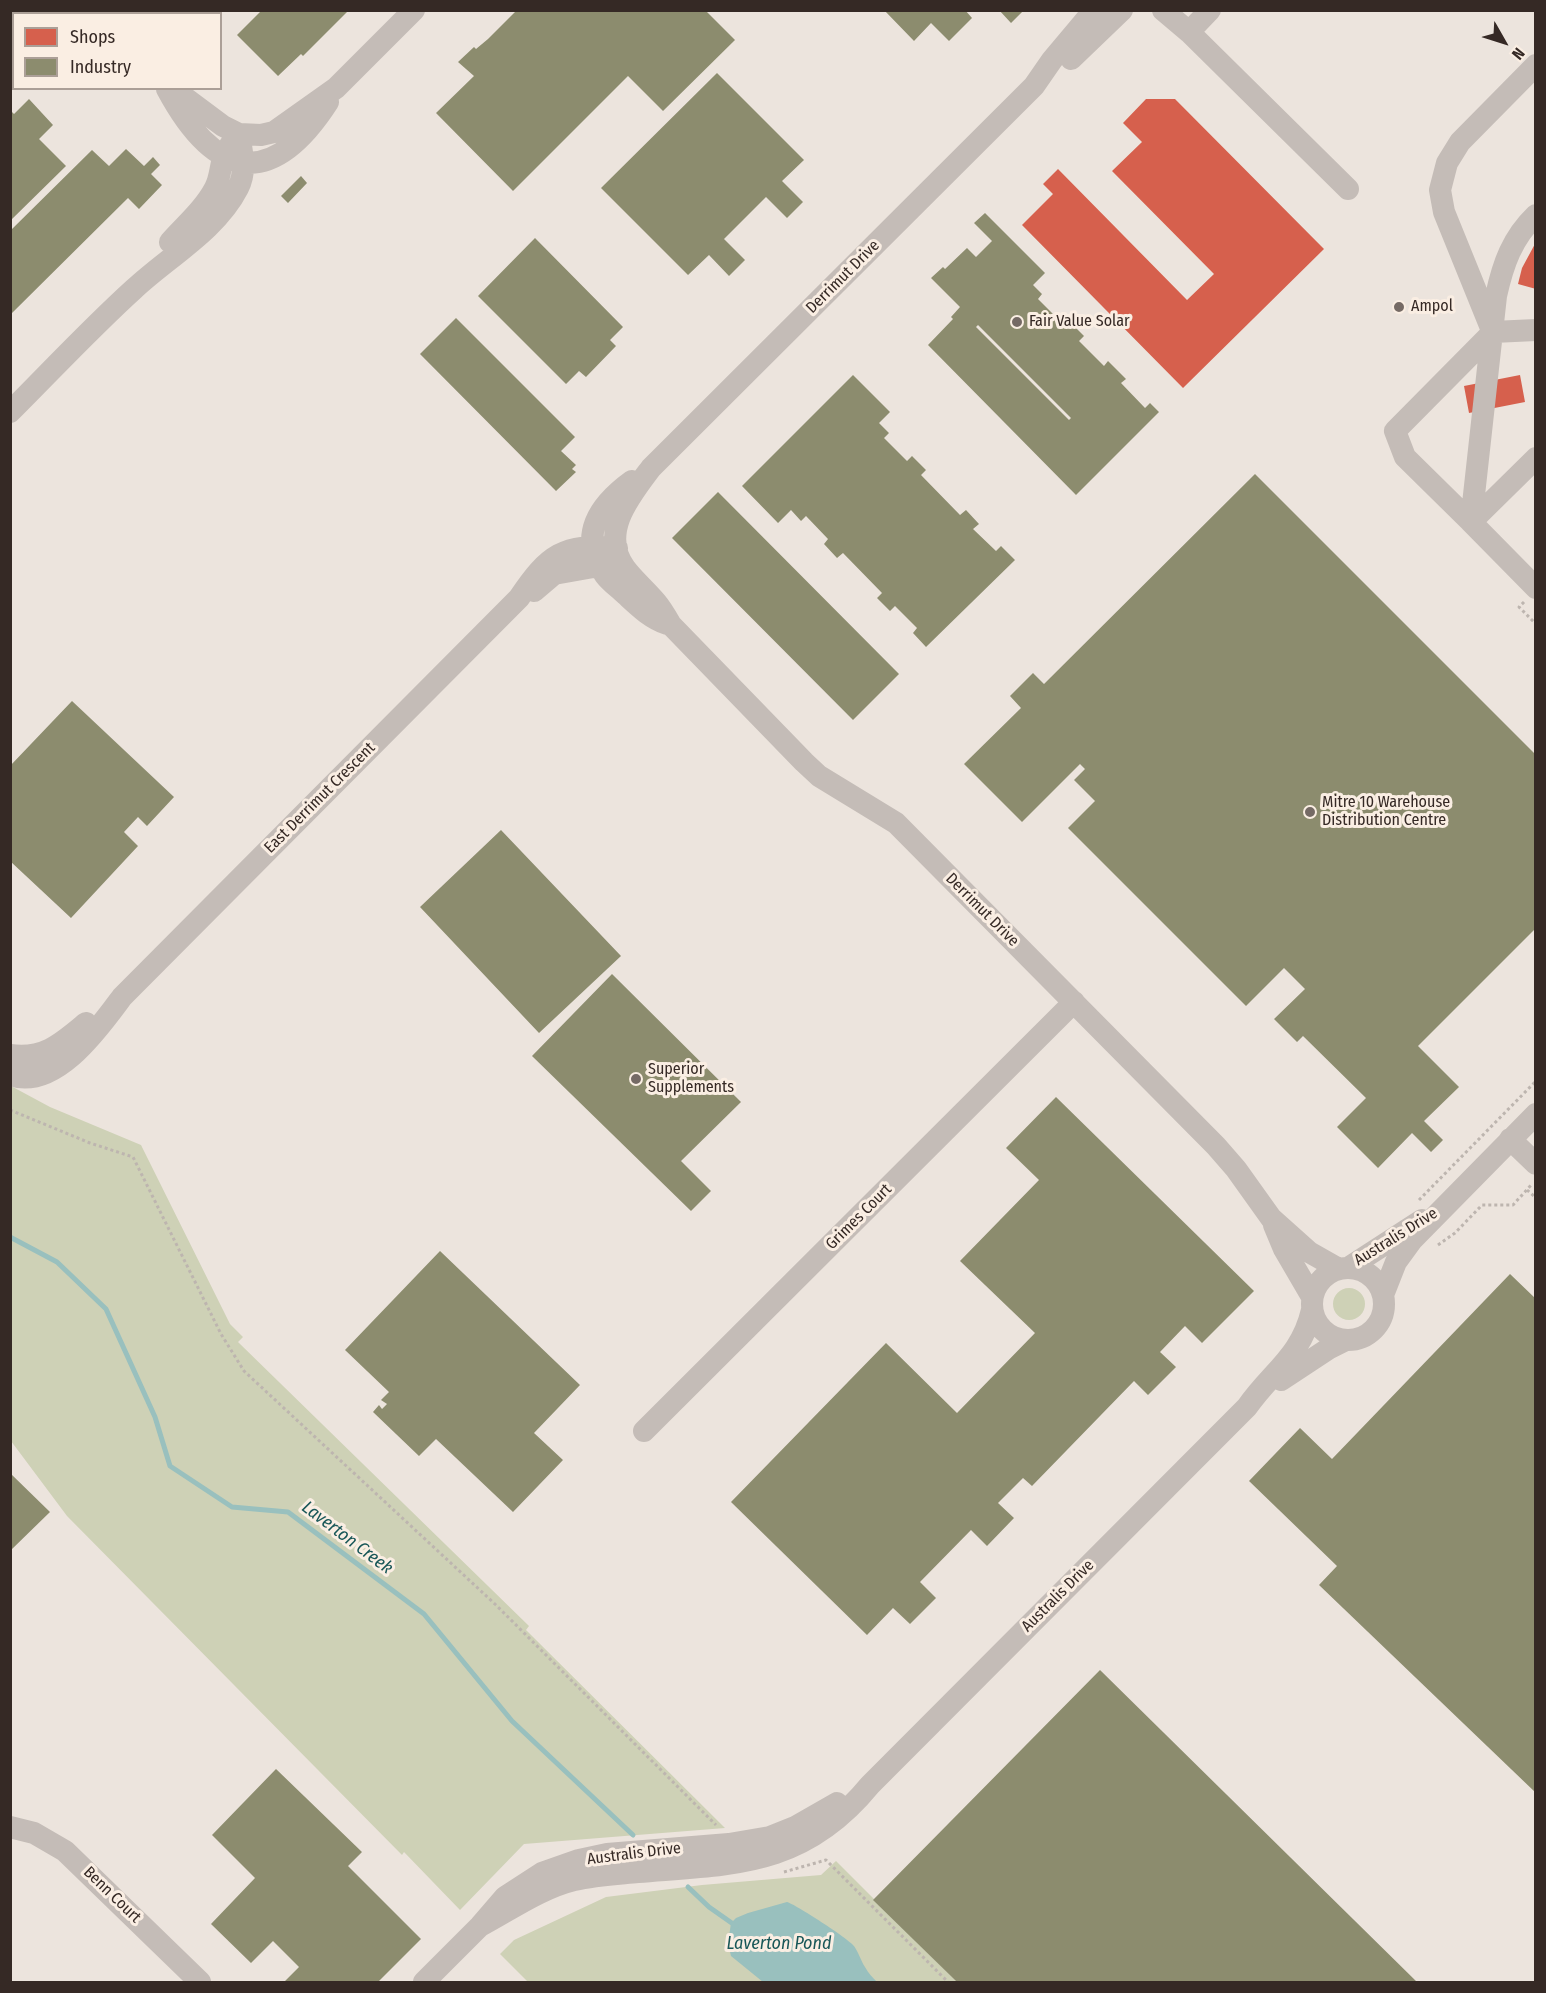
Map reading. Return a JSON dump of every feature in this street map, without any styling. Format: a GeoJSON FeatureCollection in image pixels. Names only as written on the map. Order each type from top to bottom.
{"type":"FeatureCollection","features":[{"type":"Feature","properties":{"kind":"street"},"geometry":{"type":"LineString","coordinates":[[175,90],[223,126],[238,134],[261,135],[274,132],[336,88],[414,10]]}},
{"type":"Feature","properties":{"kind":"street","name":"Derrimut Drive"},"geometry":{"type":"LineString","coordinates":[[671,626],[649,616],[606,577],[597,556],[594,523],[602,509],[619,490],[651,468],[1034,86],[1052,60],[1095,10]]}},
{"type":"Feature","properties":{"kind":"street","name":"Derrimut Drive"},"geometry":{"type":"LineString","coordinates":[[1034,86],[1060,69],[1122,10]]}},
{"type":"Feature","properties":{"kind":"street"},"geometry":{"type":"LineString","coordinates":[[1163,10],[1189,32],[1348,189]]}},
{"type":"Feature","properties":{"kind":"street"},"geometry":{"type":"LineString","coordinates":[[1189,32],[1210,10]]}},
{"type":"Feature","properties":{"kind":"street"},"geometry":{"type":"LineString","coordinates":[[1493,332],[1444,212],[1440,190],[1447,163],[1460,142],[1536,65]]}},
{"type":"Feature","properties":{"kind":"street"},"geometry":{"type":"LineString","coordinates":[[168,90],[182,114],[223,156],[244,163],[259,163],[276,157],[290,147],[322,111],[336,88]]}},
{"type":"Feature","properties":{"kind":"street"},"geometry":{"type":"LineString","coordinates":[[134,288],[158,256],[210,196],[216,186],[223,156],[238,134]]}},
{"type":"Feature","properties":{"kind":"street"},"geometry":{"type":"LineString","coordinates":[[10,412],[134,288],[186,246],[222,212],[238,188],[244,163],[238,134]]}},
{"type":"Feature","properties":{"kind":"street"},"geometry":{"type":"LineString","coordinates":[[1471,522],[1496,296],[1503,267],[1512,244],[1526,224],[1536,215]]}},
{"type":"Feature","properties":{"kind":"street"},"geometry":{"type":"LineString","coordinates":[[1536,330],[1493,332],[1395,431],[1406,457],[1536,588]]}},
{"type":"Feature","properties":{"kind":"street"},"geometry":{"type":"LineString","coordinates":[[1471,522],[1536,458]]}},
{"type":"Feature","properties":{"kind":"street","name":"Derrimut Drive"},"geometry":{"type":"LineString","coordinates":[[651,468],[620,515],[615,530],[619,557],[624,567],[658,603],[671,626],[804,762],[819,776],[896,823],[1216,1146],[1236,1169],[1271,1218],[1312,1304]]}},
{"type":"Feature","properties":{"kind":"street","name":"East Derrimut Crescent"},"geometry":{"type":"LineString","coordinates":[[10,1075],[30,1077],[58,1067],[96,1031],[122,998],[519,598],[533,592],[554,574],[617,548]]}},
{"type":"Feature","properties":{"kind":"street","name":"East Derrimut Crescent"},"geometry":{"type":"LineString","coordinates":[[10,1055],[34,1056],[47,1051],[63,1042],[122,998]]}},
{"type":"Feature","properties":{"kind":"street","name":"Grimes Court"},"geometry":{"type":"LineString","coordinates":[[644,1431],[1074,1002]]}},
{"type":"Feature","properties":{"kind":"street","name":"Australis Drive"},"geometry":{"type":"LineString","coordinates":[[1383,1295],[1401,1254],[1536,1114]]}},
{"type":"Feature","properties":{"kind":"street"},"geometry":{"type":"LineString","coordinates":[[1510,1139],[1536,1164]]}},
{"type":"Feature","properties":{"kind":"street","name":"Australis Drive"},"geometry":{"type":"LineString","coordinates":[[1343,1268],[1444,1207]]}},
{"type":"Feature","properties":{"kind":"street","name":"Derrimut Drive"},"geometry":{"type":"LineString","coordinates":[[1271,1218],[1310,1252],[1343,1268]]}},
{"type":"Feature","properties":{"kind":"street"},"geometry":{"type":"LineString","coordinates":[[1343,1268],[1361,1270],[1373,1277],[1383,1295],[1383,1312],[1376,1326],[1362,1336],[1346,1340],[1327,1333],[1318,1323],[1312,1304],[1315,1289],[1325,1276],[1343,1268]]}},
{"type":"Feature","properties":{"kind":"street","name":"Australis Drive"},"geometry":{"type":"LineString","coordinates":[[480,1926],[536,1895],[572,1881],[609,1875],[730,1864],[767,1857],[802,1842],[843,1815],[870,1785],[1246,1407],[1293,1354],[1307,1328],[1312,1304]]}},
{"type":"Feature","properties":{"kind":"street","name":"Australis Drive"},"geometry":{"type":"LineString","coordinates":[[1246,1407],[1292,1373],[1346,1340]]}},
{"type":"Feature","properties":{"kind":"street","name":"Australis Drive"},"geometry":{"type":"LineString","coordinates":[[424,1983],[505,1897],[542,1873],[579,1860],[607,1854],[729,1844],[771,1837],[787,1831],[870,1785]]}},
{"type":"Feature","properties":{"kind":"street","name":"Benn Court"},"geometry":{"type":"LineString","coordinates":[[10,1827],[34,1833],[66,1851],[201,1983]]}},
{"type":"Feature","properties":{"kind":"path"},"geometry":{"type":"LineString","coordinates":[[10,1110],[90,1143],[133,1157],[221,1334],[244,1371],[495,1605],[722,1831],[729,1830],[729,1844]]}},
{"type":"Feature","properties":{"kind":"path"},"geometry":{"type":"LineString","coordinates":[[1527,1190],[1536,1198]]}},
{"type":"Feature","properties":{"kind":"path"},"geometry":{"type":"LineString","coordinates":[[777,1873],[789,1872],[826,1860],[948,1983]]}},
{"type":"Feature","properties":{"kind":"green space"},"geometry":{"type":"Polygon","coordinates":[[[11,1086],[50,1107],[141,1145],[230,1324],[243,1337],[238,1342],[529,1626],[526,1630],[725,1828],[524,1844],[460,1910],[404,1852],[402,1855],[67,1516],[11,1441],[11,1086]]]}},
{"type":"Feature","properties":{"kind":"green space"},"geometry":{"type":"Polygon","coordinates":[[[1349,1288],[1360,1293],[1365,1304],[1360,1315],[1349,1320],[1338,1315],[1333,1304],[1338,1293],[1349,1288]]]}},
{"type":"Feature","properties":{"kind":"green space"},"geometry":{"type":"Polygon","coordinates":[[[836,1861],[957,1982],[528,1982],[500,1954],[514,1940],[606,1897],[702,1885],[821,1875],[836,1861]]]}},
{"type":"Feature","properties":{"kind":"water","name":"Laverton Pond"},"geometry":{"type":"Polygon","coordinates":[[[787,1902],[850,1942],[877,1982],[763,1982],[731,1956],[728,1943],[731,1923],[736,1918],[787,1902]]]}},
{"type":"Feature","properties":{"kind":"building: Shops"},"geometry":{"type":"Polygon","coordinates":[[[1146,99],[1175,99],[1324,249],[1183,388],[1022,225],[1053,194],[1043,184],[1058,169],[1187,300],[1214,274],[1112,171],[1142,142],[1123,123],[1146,99]]]}},
{"type":"Feature","properties":{"kind":"building: Shops"},"geometry":{"type":"Polygon","coordinates":[[[1536,242],[1536,289],[1518,284],[1522,268],[1536,242]]]}},
{"type":"Feature","properties":{"kind":"building: Shops"},"geometry":{"type":"Polygon","coordinates":[[[1520,375],[1525,402],[1469,413],[1464,386],[1520,375]]]}},
{"type":"Feature","properties":{"kind":"building: Industry"},"geometry":{"type":"Polygon","coordinates":[[[258,10],[349,10],[303,56],[301,54],[278,76],[237,35],[260,12],[258,10]]]}},
{"type":"Feature","properties":{"kind":"building: Industry"},"geometry":{"type":"Polygon","coordinates":[[[517,10],[705,10],[735,40],[663,111],[628,76],[513,191],[436,113],[474,76],[458,62],[474,47],[476,49],[488,39],[517,10]]]}},
{"type":"Feature","properties":{"kind":"building: Industry"},"geometry":{"type":"Polygon","coordinates":[[[884,10],[965,10],[972,18],[949,41],[931,23],[914,41],[884,10]]]}},
{"type":"Feature","properties":{"kind":"building: Industry"},"geometry":{"type":"Polygon","coordinates":[[[999,10],[1024,10],[1011,23],[999,10]]]}},
{"type":"Feature","properties":{"kind":"building: Industry"},"geometry":{"type":"Polygon","coordinates":[[[717,73],[804,160],[782,181],[803,202],[787,218],[766,197],[724,239],[745,260],[729,276],[709,255],[688,275],[601,188],[717,73]]]}},
{"type":"Feature","properties":{"kind":"building: Industry"},"geometry":{"type":"Polygon","coordinates":[[[29,99],[53,125],[39,139],[66,166],[10,221],[10,110],[14,114],[29,99]]]}},
{"type":"Feature","properties":{"kind":"building: Industry"},"geometry":{"type":"Polygon","coordinates":[[[126,149],[144,166],[153,157],[160,165],[151,174],[162,185],[139,209],[128,198],[10,315],[10,231],[92,150],[109,166],[126,149]]]}},
{"type":"Feature","properties":{"kind":"building: Industry"},"geometry":{"type":"Polygon","coordinates":[[[301,176],[307,183],[288,203],[281,196],[301,176]]]}},
{"type":"Feature","properties":{"kind":"building: Industry"},"geometry":{"type":"Polygon","coordinates":[[[985,213],[1045,273],[1033,285],[1042,294],[1038,299],[1062,323],[1067,319],[1084,336],[1079,341],[1104,366],[1108,361],[1126,379],[1121,383],[1145,408],[1150,403],[1159,412],[1076,495],[928,345],[953,319],[951,317],[960,307],[931,278],[943,267],[945,269],[967,248],[976,257],[992,241],[974,223],[985,213]],[[978,325],[976,327],[1069,420],[1071,418],[978,325]]]}},
{"type":"Feature","properties":{"kind":"building: Industry"},"geometry":{"type":"Polygon","coordinates":[[[535,238],[623,327],[610,340],[616,346],[586,377],[579,371],[566,384],[478,296],[535,238]]]}},
{"type":"Feature","properties":{"kind":"building: Industry"},"geometry":{"type":"Polygon","coordinates":[[[456,318],[575,437],[561,451],[576,465],[572,469],[576,472],[556,491],[420,354],[456,318]]]}},
{"type":"Feature","properties":{"kind":"building: Industry"},"geometry":{"type":"Polygon","coordinates":[[[853,375],[890,412],[879,423],[889,433],[884,438],[907,461],[912,456],[926,470],[921,475],[960,515],[966,510],[979,524],[973,529],[996,551],[1001,546],[1015,560],[926,647],[913,633],[917,628],[895,606],[890,611],[877,598],[882,593],[843,553],[837,558],[824,544],[828,539],[806,516],[801,521],[791,510],[778,523],[742,486],[853,375]]]}},
{"type":"Feature","properties":{"kind":"building: Industry","name":"Mitre 10 Warehouse Distribution Centre"},"geometry":{"type":"Polygon","coordinates":[[[1255,474],[1536,755],[1536,928],[1418,1046],[1459,1087],[1424,1121],[1443,1140],[1431,1152],[1412,1133],[1378,1168],[1337,1127],[1366,1098],[1303,1036],[1297,1042],[1274,1019],[1305,989],[1284,968],[1246,1006],[1068,828],[1095,801],[1074,780],[1085,769],[1080,764],[1022,822],[964,764],[1021,708],[1010,696],[1033,673],[1044,684],[1255,474]]]}},
{"type":"Feature","properties":{"kind":"building: Industry"},"geometry":{"type":"Polygon","coordinates":[[[718,492],[899,674],[853,720],[672,538],[718,492]]]}},
{"type":"Feature","properties":{"kind":"building: Industry"},"geometry":{"type":"Polygon","coordinates":[[[72,701],[174,797],[147,826],[138,817],[124,832],[138,846],[71,918],[10,861],[10,766],[72,701]]]}},
{"type":"Feature","properties":{"kind":"building: Industry"},"geometry":{"type":"Polygon","coordinates":[[[501,830],[621,956],[539,1033],[420,907],[501,830]]]}},
{"type":"Feature","properties":{"kind":"building: Industry","name":"Superior Supplements"},"geometry":{"type":"Polygon","coordinates":[[[612,974],[741,1102],[681,1161],[711,1191],[691,1211],[532,1056],[612,974]]]}},
{"type":"Feature","properties":{"kind":"building: Industry"},"geometry":{"type":"Polygon","coordinates":[[[1056,1097],[1254,1291],[1202,1343],[1185,1326],[1160,1352],[1176,1367],[1148,1395],[1134,1381],[1032,1486],[1023,1478],[998,1503],[1014,1518],[987,1546],[971,1530],[920,1582],[936,1598],[910,1624],[893,1608],[867,1635],[731,1502],[886,1343],[957,1413],[1035,1333],[960,1261],[1039,1180],[1006,1148],[1056,1097]]]}},
{"type":"Feature","properties":{"kind":"building: Industry"},"geometry":{"type":"Polygon","coordinates":[[[440,1251],[580,1385],[534,1433],[563,1460],[513,1512],[436,1439],[419,1456],[373,1412],[379,1405],[382,1409],[387,1404],[381,1400],[389,1392],[345,1350],[440,1251]]]}},
{"type":"Feature","properties":{"kind":"building: Industry"},"geometry":{"type":"Polygon","coordinates":[[[1510,1274],[1536,1299],[1536,1793],[1319,1585],[1337,1566],[1249,1481],[1300,1428],[1332,1459],[1510,1274]]]}},
{"type":"Feature","properties":{"kind":"building: Industry"},"geometry":{"type":"Polygon","coordinates":[[[10,1473],[50,1512],[10,1551],[10,1473]]]}},
{"type":"Feature","properties":{"kind":"building: Industry"},"geometry":{"type":"Polygon","coordinates":[[[1100,1670],[1417,1982],[957,1982],[873,1900],[1100,1670]]]}},
{"type":"Feature","properties":{"kind":"building: Industry"},"geometry":{"type":"Polygon","coordinates":[[[276,1769],[362,1852],[348,1866],[421,1939],[378,1982],[284,1982],[299,1967],[273,1941],[251,1963],[211,1924],[255,1878],[212,1835],[276,1769]]]}},
{"type":"Feature","properties":{"kind":"waterway","name":"Laverton Creek"},"geometry":{"type":"LineString","coordinates":[[10,1237],[57,1262],[106,1309],[155,1417],[170,1466],[232,1507],[288,1512],[424,1614],[512,1721],[633,1835]]}},
{"type":"Feature","properties":{"kind":"waterway","name":"Laverton Creek"},"geometry":{"type":"LineString","coordinates":[[688,1887],[709,1907],[736,1926]]}},
{"type":"Feature","properties":{"kind":"place","name":"Ampol"},"geometry":{"type":"Point","coordinates":[1399,307]}},
{"type":"Feature","properties":{"kind":"place","name":"Fair Value Solar"},"geometry":{"type":"Point","coordinates":[1017,322]}},
{"type":"Feature","properties":{"kind":"place","name":"Mitre 10 Warehouse Distribution Centre"},"geometry":{"type":"Point","coordinates":[1310,812]}},
{"type":"Feature","properties":{"kind":"place","name":"Superior Supplements"},"geometry":{"type":"Point","coordinates":[636,1079]}}]}
